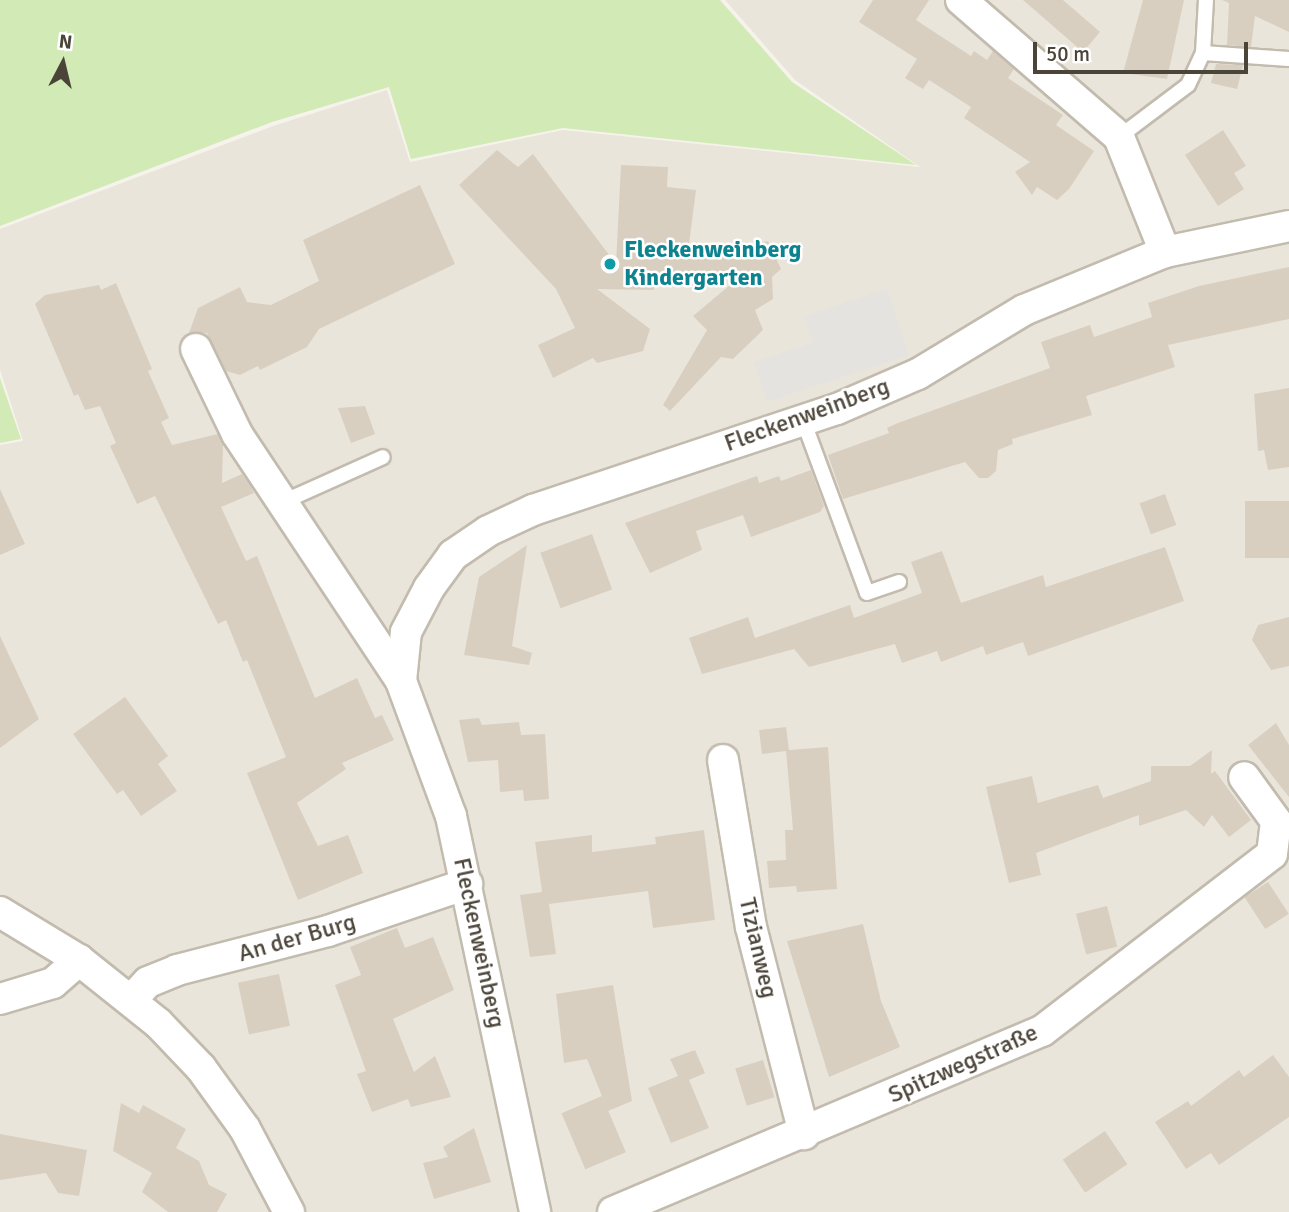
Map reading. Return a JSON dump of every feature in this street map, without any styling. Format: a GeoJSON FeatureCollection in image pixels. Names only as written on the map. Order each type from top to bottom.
{"type":"FeatureCollection","features":[{"type":"Feature","properties":{"kind":"street"},"geometry":{"type":"LineString","coordinates":[[961,0],[1119,137],[1165,252]]}},
{"type":"Feature","properties":{"kind":"street","name":"Fleckenweinberg"},"geometry":{"type":"LineString","coordinates":[[401,681],[407,632],[429,587],[453,555],[488,531],[533,510],[803,419],[918,374],[1024,310],[1165,252],[1289,226]]}},
{"type":"Feature","properties":{"kind":"street","name":"Fleckenweinberg"},"geometry":{"type":"LineString","coordinates":[[196,349],[237,434],[285,501],[401,681],[451,816],[535,1212]]}},
{"type":"Feature","properties":{"kind":"street","name":"Tizianweg"},"geometry":{"type":"LineString","coordinates":[[723,760],[751,928],[804,1134]]}},
{"type":"Feature","properties":{"kind":"street","name":"Spitzwegstraße"},"geometry":{"type":"LineString","coordinates":[[612,1212],[804,1134],[1042,1031],[1272,854],[1276,821],[1244,777]]}},
{"type":"Feature","properties":{"kind":"street","name":"An der Burg"},"geometry":{"type":"LineString","coordinates":[[132,999],[148,982],[177,970],[328,931],[467,884]]}},
{"type":"Feature","properties":{"kind":"street"},"geometry":{"type":"LineString","coordinates":[[0,912],[79,960],[132,999],[201,1068],[245,1129],[289,1212]]}},
{"type":"Feature","properties":{"kind":"street"},"geometry":{"type":"LineString","coordinates":[[0,999],[53,983],[79,960]]}},
{"type":"Feature","properties":{"kind":"lane"},"geometry":{"type":"LineString","coordinates":[[1119,137],[1188,85],[1203,53],[1206,0]]}},
{"type":"Feature","properties":{"kind":"lane"},"geometry":{"type":"LineString","coordinates":[[1203,53],[1289,59]]}},
{"type":"Feature","properties":{"kind":"lane"},"geometry":{"type":"LineString","coordinates":[[803,419],[867,593],[899,582]]}},
{"type":"Feature","properties":{"kind":"lane"},"geometry":{"type":"LineString","coordinates":[[285,501],[383,457]]}},
{"type":"Feature","properties":{"kind":"shaded area"},"geometry":{"type":"Polygon","coordinates":[[[725,0],[1289,0],[1289,1212],[0,1212],[0,445],[23,441],[0,370],[0,229],[273,126],[387,90],[410,162],[563,130],[920,167],[795,80],[725,0]]]}},
{"type":"Feature","properties":{"kind":"shaded area"},"geometry":{"type":"Polygon","coordinates":[[[887,289],[909,355],[767,402],[754,362],[813,342],[804,316],[887,289]]]}},
{"type":"Feature","properties":{"kind":"green space"},"geometry":{"type":"Polygon","coordinates":[[[0,0],[720,0],[792,82],[916,165],[563,128],[411,159],[389,87],[272,122],[0,226],[0,0]]]}},
{"type":"Feature","properties":{"kind":"green space"},"geometry":{"type":"Polygon","coordinates":[[[0,378],[21,439],[0,443],[0,378]]]}},
{"type":"Feature","properties":{"kind":"building"},"geometry":{"type":"Polygon","coordinates":[[[873,0],[929,0],[916,20],[971,56],[974,51],[987,60],[993,51],[1014,69],[1008,78],[1063,115],[1056,125],[1094,151],[1069,189],[1057,200],[1037,187],[1032,195],[1015,172],[1030,162],[964,118],[971,107],[929,80],[923,89],[905,78],[917,59],[859,22],[873,0]]]}},
{"type":"Feature","properties":{"kind":"building"},"geometry":{"type":"Polygon","coordinates":[[[1023,0],[1063,0],[1100,32],[1083,52],[1023,0]]]}},
{"type":"Feature","properties":{"kind":"building"},"geometry":{"type":"Polygon","coordinates":[[[1143,0],[1184,0],[1167,79],[1123,73],[1143,0]]]}},
{"type":"Feature","properties":{"kind":"building"},"geometry":{"type":"Polygon","coordinates":[[[1222,0],[1289,0],[1289,32],[1255,16],[1251,47],[1227,45],[1229,3],[1222,0]]]}},
{"type":"Feature","properties":{"kind":"building"},"geometry":{"type":"Polygon","coordinates":[[[1216,64],[1243,65],[1237,89],[1211,83],[1216,64]]]}},
{"type":"Feature","properties":{"kind":"building"},"geometry":{"type":"Polygon","coordinates":[[[1223,130],[1246,166],[1234,173],[1244,189],[1218,206],[1185,155],[1223,130]]]}},
{"type":"Feature","properties":{"kind":"building","name":"Fleckenweinberg Kindergarten"},"geometry":{"type":"Polygon","coordinates":[[[497,150],[518,167],[533,154],[616,264],[621,165],[668,167],[667,187],[696,190],[687,259],[768,241],[781,269],[772,277],[773,299],[755,310],[763,330],[733,359],[721,357],[670,411],[663,405],[707,330],[693,316],[736,280],[654,275],[654,290],[597,289],[650,329],[643,351],[597,363],[593,358],[553,378],[538,345],[575,328],[556,289],[459,185],[497,150]]]}},
{"type":"Feature","properties":{"kind":"building"},"geometry":{"type":"Polygon","coordinates":[[[420,185],[455,264],[319,329],[307,347],[260,370],[258,366],[240,375],[226,371],[207,333],[189,333],[198,308],[240,287],[247,302],[271,305],[319,281],[303,240],[420,185]]]}},
{"type":"Feature","properties":{"kind":"building"},"geometry":{"type":"Polygon","coordinates":[[[1289,267],[1289,319],[1168,345],[1175,367],[1086,396],[1092,415],[1012,439],[1013,444],[998,450],[996,471],[988,478],[979,478],[965,462],[843,499],[828,455],[889,433],[887,428],[898,423],[1050,368],[1041,342],[1090,325],[1094,337],[1152,317],[1148,303],[1199,286],[1289,267]]]}},
{"type":"Feature","properties":{"kind":"building"},"geometry":{"type":"Polygon","coordinates":[[[116,283],[152,369],[148,371],[169,418],[161,422],[172,445],[218,434],[223,444],[222,483],[242,474],[254,493],[221,507],[246,561],[257,556],[315,698],[357,678],[375,718],[382,715],[394,740],[342,763],[346,769],[297,803],[318,846],[348,835],[363,873],[298,900],[247,773],[286,757],[247,660],[243,662],[226,620],[218,624],[155,496],[137,504],[110,446],[116,443],[100,406],[85,410],[78,394],[74,396],[35,304],[45,295],[99,285],[101,290],[116,283]]]}},
{"type":"Feature","properties":{"kind":"building"},"geometry":{"type":"Polygon","coordinates":[[[1289,388],[1289,467],[1268,470],[1264,450],[1258,451],[1254,394],[1289,388]]]}},
{"type":"Feature","properties":{"kind":"building"},"geometry":{"type":"Polygon","coordinates":[[[365,406],[375,434],[351,443],[338,408],[365,406]]]}},
{"type":"Feature","properties":{"kind":"building"},"geometry":{"type":"Polygon","coordinates":[[[811,470],[824,506],[820,512],[751,537],[743,515],[696,531],[702,550],[650,573],[625,523],[757,476],[759,483],[779,476],[781,481],[811,470]]]}},
{"type":"Feature","properties":{"kind":"building"},"geometry":{"type":"Polygon","coordinates":[[[0,489],[25,544],[0,555],[0,489]]]}},
{"type":"Feature","properties":{"kind":"building"},"geometry":{"type":"Polygon","coordinates":[[[1165,494],[1176,525],[1151,534],[1140,503],[1165,494]]]}},
{"type":"Feature","properties":{"kind":"building"},"geometry":{"type":"Polygon","coordinates":[[[1245,501],[1289,501],[1289,558],[1245,558],[1245,501]]]}},
{"type":"Feature","properties":{"kind":"building"},"geometry":{"type":"Polygon","coordinates":[[[592,534],[612,589],[560,608],[540,553],[592,534]]]}},
{"type":"Feature","properties":{"kind":"building"},"geometry":{"type":"Polygon","coordinates":[[[527,545],[512,646],[532,653],[529,665],[464,655],[479,577],[527,545]]]}},
{"type":"Feature","properties":{"kind":"building"},"geometry":{"type":"Polygon","coordinates":[[[1165,547],[1184,601],[1028,656],[1023,642],[986,655],[983,646],[941,662],[937,651],[902,663],[895,644],[809,667],[794,649],[702,674],[689,638],[748,617],[755,638],[850,605],[854,618],[922,593],[911,562],[942,551],[961,603],[1043,575],[1046,587],[1165,547]]]}},
{"type":"Feature","properties":{"kind":"building"},"geometry":{"type":"Polygon","coordinates":[[[1289,617],[1289,666],[1271,670],[1252,640],[1258,625],[1289,617]]]}},
{"type":"Feature","properties":{"kind":"building"},"geometry":{"type":"Polygon","coordinates":[[[0,636],[39,719],[0,748],[0,636]]]}},
{"type":"Feature","properties":{"kind":"building"},"geometry":{"type":"Polygon","coordinates":[[[125,697],[168,756],[158,764],[177,791],[141,816],[123,790],[117,794],[73,734],[125,697]]]}},
{"type":"Feature","properties":{"kind":"building"},"geometry":{"type":"Polygon","coordinates":[[[479,718],[482,725],[519,722],[521,735],[545,734],[549,799],[524,801],[523,790],[500,792],[498,760],[468,762],[459,720],[479,718]]]}},
{"type":"Feature","properties":{"kind":"building"},"geometry":{"type":"Polygon","coordinates":[[[1276,723],[1289,745],[1289,797],[1248,745],[1276,723]]]}},
{"type":"Feature","properties":{"kind":"building"},"geometry":{"type":"Polygon","coordinates":[[[786,727],[789,750],[828,747],[837,889],[797,892],[796,886],[769,888],[767,861],[786,860],[785,830],[793,830],[786,751],[762,754],[759,730],[786,727]]]}},
{"type":"Feature","properties":{"kind":"building"},"geometry":{"type":"Polygon","coordinates":[[[1212,750],[1211,774],[1215,771],[1251,820],[1229,837],[1212,815],[1204,827],[1186,810],[1139,826],[1139,815],[1036,853],[1041,875],[1009,883],[986,787],[1032,776],[1038,803],[1098,785],[1103,798],[1151,781],[1151,766],[1190,766],[1212,750]]]}},
{"type":"Feature","properties":{"kind":"building"},"geometry":{"type":"Polygon","coordinates":[[[704,830],[715,920],[653,928],[648,891],[549,904],[556,954],[530,957],[520,895],[542,892],[535,842],[592,835],[592,852],[656,844],[655,837],[704,830]]]}},
{"type":"Feature","properties":{"kind":"building"},"geometry":{"type":"Polygon","coordinates":[[[1268,882],[1289,914],[1265,929],[1245,897],[1268,882]]]}},
{"type":"Feature","properties":{"kind":"building"},"geometry":{"type":"Polygon","coordinates":[[[1107,906],[1117,947],[1086,954],[1076,914],[1107,906]]]}},
{"type":"Feature","properties":{"kind":"building"},"geometry":{"type":"Polygon","coordinates":[[[863,924],[881,1001],[900,1047],[829,1077],[787,941],[863,924]]]}},
{"type":"Feature","properties":{"kind":"building"},"geometry":{"type":"Polygon","coordinates":[[[397,928],[405,948],[433,937],[454,990],[393,1019],[414,1072],[435,1056],[451,1097],[411,1107],[408,1099],[372,1112],[357,1074],[366,1071],[335,985],[361,975],[350,947],[397,928]]]}},
{"type":"Feature","properties":{"kind":"building"},"geometry":{"type":"Polygon","coordinates":[[[279,974],[290,1026],[249,1035],[238,983],[279,974]]]}},
{"type":"Feature","properties":{"kind":"building"},"geometry":{"type":"Polygon","coordinates":[[[613,985],[632,1101],[608,1111],[587,1059],[564,1063],[556,994],[613,985]]]}},
{"type":"Feature","properties":{"kind":"building"},"geometry":{"type":"Polygon","coordinates":[[[695,1050],[705,1073],[689,1080],[709,1128],[671,1143],[648,1088],[678,1076],[670,1059],[695,1050]]]}},
{"type":"Feature","properties":{"kind":"building"},"geometry":{"type":"Polygon","coordinates":[[[1273,1055],[1289,1077],[1289,1117],[1219,1165],[1211,1153],[1186,1169],[1155,1122],[1188,1101],[1191,1106],[1239,1070],[1244,1077],[1273,1055]]]}},
{"type":"Feature","properties":{"kind":"building"},"geometry":{"type":"Polygon","coordinates":[[[763,1060],[774,1097],[747,1106],[735,1068],[763,1060]]]}},
{"type":"Feature","properties":{"kind":"building"},"geometry":{"type":"Polygon","coordinates":[[[602,1096],[626,1152],[585,1169],[561,1113],[602,1096]]]}},
{"type":"Feature","properties":{"kind":"building"},"geometry":{"type":"Polygon","coordinates":[[[121,1103],[139,1113],[143,1105],[186,1129],[176,1148],[199,1161],[209,1185],[227,1194],[217,1212],[168,1212],[142,1192],[152,1173],[113,1151],[121,1103]]]}},
{"type":"Feature","properties":{"kind":"building"},"geometry":{"type":"Polygon","coordinates":[[[474,1128],[491,1182],[434,1199],[423,1163],[448,1157],[443,1147],[474,1128]]]}},
{"type":"Feature","properties":{"kind":"building"},"geometry":{"type":"Polygon","coordinates":[[[1105,1131],[1127,1164],[1085,1193],[1063,1160],[1105,1131]]]}},
{"type":"Feature","properties":{"kind":"building"},"geometry":{"type":"Polygon","coordinates":[[[0,1134],[87,1150],[79,1196],[58,1193],[46,1173],[0,1180],[0,1134]]]}},
{"type":"Feature","properties":{"kind":"place","name":"Fleckenweinberg Kindergarten"},"geometry":{"type":"Point","coordinates":[610,264]}}]}
